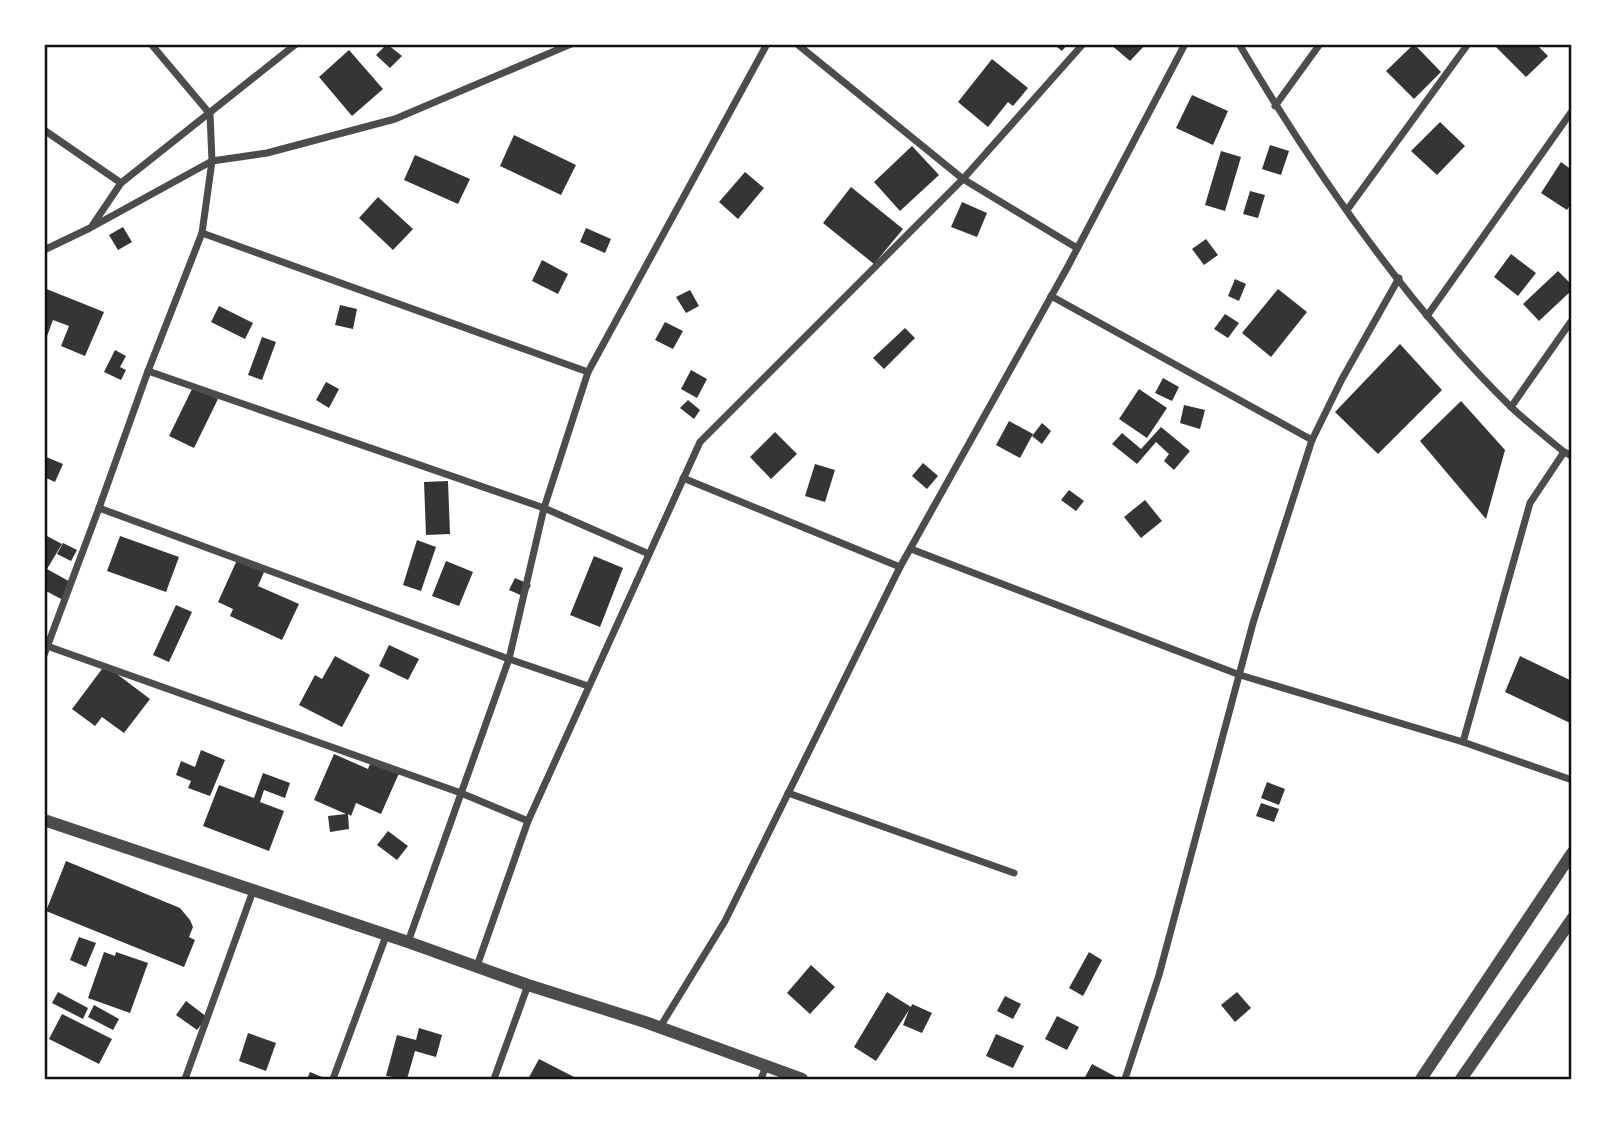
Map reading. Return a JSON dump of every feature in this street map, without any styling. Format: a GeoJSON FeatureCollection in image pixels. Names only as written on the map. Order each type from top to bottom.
{"type":"FeatureCollection","features":[{"type":"Feature","properties":{"kind":"street"},"geometry":{"type":"LineString","coordinates":[[44,655],[148,370],[202,233],[212,161],[210,114],[151,44]]}},
{"type":"Feature","properties":{"kind":"street"},"geometry":{"type":"LineString","coordinates":[[90,228],[121,183],[296,44]]}},
{"type":"Feature","properties":{"kind":"street"},"geometry":{"type":"LineString","coordinates":[[44,250],[212,161],[267,153],[395,119],[570,44]]}},
{"type":"Feature","properties":{"kind":"street"},"geometry":{"type":"LineString","coordinates":[[408,942],[509,659],[544,508],[588,372],[767,44]]}},
{"type":"Feature","properties":{"kind":"street"},"geometry":{"type":"LineString","coordinates":[[797,44],[964,179],[1077,248]]}},
{"type":"Feature","properties":{"kind":"street"},"geometry":{"type":"LineString","coordinates":[[477,967],[528,821],[700,442],[964,179],[1083,44]]}},
{"type":"Feature","properties":{"kind":"street"},"geometry":{"type":"LineString","coordinates":[[660,1027],[725,921],[900,567],[1051,296],[1185,44]]}},
{"type":"Feature","properties":{"kind":"street"},"geometry":{"type":"LineString","coordinates":[[1239,44],[1275,106],[1347,210],[1427,316],[1511,407],[1572,456]]}},
{"type":"Feature","properties":{"kind":"street"},"geometry":{"type":"LineString","coordinates":[[1275,106],[1320,44]]}},
{"type":"Feature","properties":{"kind":"street"},"geometry":{"type":"LineString","coordinates":[[1347,210],[1468,44]]}},
{"type":"Feature","properties":{"kind":"street"},"geometry":{"type":"LineString","coordinates":[[1427,316],[1572,111]]}},
{"type":"Feature","properties":{"kind":"street"},"geometry":{"type":"LineString","coordinates":[[44,130],[121,183]]}},
{"type":"Feature","properties":{"kind":"street"},"geometry":{"type":"LineString","coordinates":[[202,233],[588,372]]}},
{"type":"Feature","properties":{"kind":"street"},"geometry":{"type":"LineString","coordinates":[[1125,1079],[1159,975],[1253,622],[1312,440],[1342,379],[1399,278]]}},
{"type":"Feature","properties":{"kind":"street"},"geometry":{"type":"LineString","coordinates":[[1051,296],[1312,440]]}},
{"type":"Feature","properties":{"kind":"street"},"geometry":{"type":"LineString","coordinates":[[1511,407],[1572,320]]}},
{"type":"Feature","properties":{"kind":"street"},"geometry":{"type":"LineString","coordinates":[[148,370],[544,508],[649,554]]}},
{"type":"Feature","properties":{"kind":"street"},"geometry":{"type":"LineString","coordinates":[[1464,742],[1530,503],[1564,452]]}},
{"type":"Feature","properties":{"kind":"street"},"geometry":{"type":"LineString","coordinates":[[683,478],[900,567]]}},
{"type":"Feature","properties":{"kind":"street"},"geometry":{"type":"LineString","coordinates":[[99,508],[588,686]]}},
{"type":"Feature","properties":{"kind":"street"},"geometry":{"type":"LineString","coordinates":[[911,549],[1240,675],[1464,742],[1572,780]]}},
{"type":"Feature","properties":{"kind":"street"},"geometry":{"type":"LineString","coordinates":[[47,646],[461,793],[528,821]]}},
{"type":"Feature","properties":{"kind":"street"},"geometry":{"type":"LineString","coordinates":[[788,793],[1014,873]]}},
{"type":"Feature","properties":{"kind":"street"},"geometry":{"type":"LineString","coordinates":[[44,820],[528,985],[660,1027],[802,1079]]}},
{"type":"Feature","properties":{"kind":"street"},"geometry":{"type":"LineString","coordinates":[[1421,1079],[1572,853]]}},
{"type":"Feature","properties":{"kind":"street"},"geometry":{"type":"LineString","coordinates":[[184,1079],[253,891]]}},
{"type":"Feature","properties":{"kind":"street"},"geometry":{"type":"LineString","coordinates":[[1461,1079],[1570,925]]}},
{"type":"Feature","properties":{"kind":"street"},"geometry":{"type":"LineString","coordinates":[[333,1079],[386,936]]}},
{"type":"Feature","properties":{"kind":"street"},"geometry":{"type":"LineString","coordinates":[[494,1079],[528,985]]}},
{"type":"Feature","properties":{"kind":"street"},"geometry":{"type":"LineString","coordinates":[[761,1079],[766,1066]]}},
{"type":"Feature","properties":{"kind":"building"},"geometry":{"type":"Polygon","coordinates":[[[387,44],[402,56],[390,68],[376,55],[387,44]]]}},
{"type":"Feature","properties":{"kind":"building"},"geometry":{"type":"Polygon","coordinates":[[[1053,44],[1068,44],[1062,51],[1053,44]]]}},
{"type":"Feature","properties":{"kind":"building"},"geometry":{"type":"Polygon","coordinates":[[[1110,44],[1146,44],[1130,61],[1110,44]]]}},
{"type":"Feature","properties":{"kind":"building"},"geometry":{"type":"Polygon","coordinates":[[[1414,44],[1441,72],[1414,99],[1386,71],[1414,44]]]}},
{"type":"Feature","properties":{"kind":"building"},"geometry":{"type":"Polygon","coordinates":[[[1493,44],[1536,44],[1548,56],[1526,77],[1493,44]]]}},
{"type":"Feature","properties":{"kind":"building"},"geometry":{"type":"Polygon","coordinates":[[[349,50],[383,89],[352,116],[319,77],[349,50]]]}},
{"type":"Feature","properties":{"kind":"building"},"geometry":{"type":"Polygon","coordinates":[[[992,59],[1028,88],[1013,106],[1008,102],[988,127],[958,102],[992,59]]]}},
{"type":"Feature","properties":{"kind":"building"},"geometry":{"type":"Polygon","coordinates":[[[1192,95],[1228,111],[1213,145],[1176,128],[1192,95]]]}},
{"type":"Feature","properties":{"kind":"building"},"geometry":{"type":"Polygon","coordinates":[[[1440,122],[1465,146],[1437,175],[1411,151],[1440,122]]]}},
{"type":"Feature","properties":{"kind":"building"},"geometry":{"type":"Polygon","coordinates":[[[514,135],[576,165],[561,195],[500,166],[514,135]]]}},
{"type":"Feature","properties":{"kind":"building"},"geometry":{"type":"Polygon","coordinates":[[[1270,145],[1289,151],[1281,175],[1262,169],[1270,145]]]}},
{"type":"Feature","properties":{"kind":"building"},"geometry":{"type":"Polygon","coordinates":[[[912,146],[939,175],[900,211],[874,182],[912,146]]]}},
{"type":"Feature","properties":{"kind":"building"},"geometry":{"type":"Polygon","coordinates":[[[1221,151],[1241,157],[1225,211],[1205,205],[1221,151]]]}},
{"type":"Feature","properties":{"kind":"building"},"geometry":{"type":"Polygon","coordinates":[[[415,155],[470,179],[458,204],[404,180],[415,155]]]}},
{"type":"Feature","properties":{"kind":"building"},"geometry":{"type":"Polygon","coordinates":[[[1561,162],[1572,170],[1572,202],[1567,210],[1541,193],[1561,162]]]}},
{"type":"Feature","properties":{"kind":"building"},"geometry":{"type":"Polygon","coordinates":[[[745,172],[764,188],[738,219],[719,202],[745,172]]]}},
{"type":"Feature","properties":{"kind":"building"},"geometry":{"type":"Polygon","coordinates":[[[851,187],[903,229],[874,264],[823,223],[851,187]]]}},
{"type":"Feature","properties":{"kind":"building"},"geometry":{"type":"Polygon","coordinates":[[[1250,191],[1265,195],[1258,218],[1243,214],[1250,191]]]}},
{"type":"Feature","properties":{"kind":"building"},"geometry":{"type":"Polygon","coordinates":[[[378,197],[413,229],[393,250],[359,218],[378,197]]]}},
{"type":"Feature","properties":{"kind":"building"},"geometry":{"type":"Polygon","coordinates":[[[962,202],[987,213],[977,237],[951,227],[962,202]]]}},
{"type":"Feature","properties":{"kind":"building"},"geometry":{"type":"Polygon","coordinates":[[[123,227],[132,242],[118,250],[109,235],[123,227]]]}},
{"type":"Feature","properties":{"kind":"building"},"geometry":{"type":"Polygon","coordinates":[[[586,228],[611,239],[605,253],[580,242],[586,228]]]}},
{"type":"Feature","properties":{"kind":"building"},"geometry":{"type":"Polygon","coordinates":[[[1206,239],[1218,255],[1204,265],[1192,249],[1206,239]]]}},
{"type":"Feature","properties":{"kind":"building"},"geometry":{"type":"Polygon","coordinates":[[[1511,254],[1536,273],[1518,296],[1494,277],[1511,254]]]}},
{"type":"Feature","properties":{"kind":"building"},"geometry":{"type":"Polygon","coordinates":[[[542,260],[568,274],[558,294],[532,281],[542,260]]]}},
{"type":"Feature","properties":{"kind":"building"},"geometry":{"type":"Polygon","coordinates":[[[1558,271],[1572,285],[1572,290],[1539,321],[1523,304],[1558,271]]]}},
{"type":"Feature","properties":{"kind":"building"},"geometry":{"type":"Polygon","coordinates":[[[1235,279],[1246,284],[1239,301],[1228,296],[1235,279]]]}},
{"type":"Feature","properties":{"kind":"building"},"geometry":{"type":"Polygon","coordinates":[[[44,288],[104,312],[85,356],[61,346],[69,326],[53,320],[47,336],[44,334],[44,288]]]}},
{"type":"Feature","properties":{"kind":"building"},"geometry":{"type":"Polygon","coordinates":[[[1278,289],[1307,312],[1271,357],[1242,333],[1278,289]]]}},
{"type":"Feature","properties":{"kind":"building"},"geometry":{"type":"Polygon","coordinates":[[[690,290],[699,306],[686,313],[676,297],[690,290]]]}},
{"type":"Feature","properties":{"kind":"building"},"geometry":{"type":"Polygon","coordinates":[[[340,305],[357,309],[353,329],[335,325],[340,305]]]}},
{"type":"Feature","properties":{"kind":"building"},"geometry":{"type":"Polygon","coordinates":[[[219,306],[253,323],[245,339],[211,322],[219,306]]]}},
{"type":"Feature","properties":{"kind":"building"},"geometry":{"type":"Polygon","coordinates":[[[1225,314],[1239,323],[1228,338],[1214,329],[1225,314]]]}},
{"type":"Feature","properties":{"kind":"building"},"geometry":{"type":"Polygon","coordinates":[[[665,322],[683,331],[673,349],[655,340],[665,322]]]}},
{"type":"Feature","properties":{"kind":"building"},"geometry":{"type":"Polygon","coordinates":[[[905,328],[915,338],[884,369],[873,358],[905,328]]]}},
{"type":"Feature","properties":{"kind":"building"},"geometry":{"type":"Polygon","coordinates":[[[262,337],[276,342],[262,380],[248,375],[262,337]]]}},
{"type":"Feature","properties":{"kind":"building"},"geometry":{"type":"Polygon","coordinates":[[[1400,344],[1442,390],[1378,454],[1335,412],[1400,344]]]}},
{"type":"Feature","properties":{"kind":"building"},"geometry":{"type":"Polygon","coordinates":[[[115,350],[126,356],[120,367],[126,370],[121,380],[104,372],[115,350]]]}},
{"type":"Feature","properties":{"kind":"building"},"geometry":{"type":"Polygon","coordinates":[[[691,370],[707,379],[697,398],[681,389],[691,370]]]}},
{"type":"Feature","properties":{"kind":"building"},"geometry":{"type":"Polygon","coordinates":[[[1163,378],[1179,387],[1172,401],[1155,393],[1163,378]]]}},
{"type":"Feature","properties":{"kind":"building"},"geometry":{"type":"Polygon","coordinates":[[[326,382],[339,389],[329,408],[316,400],[326,382]]]}},
{"type":"Feature","properties":{"kind":"building"},"geometry":{"type":"Polygon","coordinates":[[[193,387],[218,399],[194,448],[169,436],[193,387]]]}},
{"type":"Feature","properties":{"kind":"building"},"geometry":{"type":"Polygon","coordinates":[[[1139,389],[1167,408],[1147,438],[1119,419],[1139,389]]]}},
{"type":"Feature","properties":{"kind":"building"},"geometry":{"type":"Polygon","coordinates":[[[688,400],[700,410],[694,419],[680,408],[688,400]]]}},
{"type":"Feature","properties":{"kind":"building"},"geometry":{"type":"Polygon","coordinates":[[[1461,401],[1505,450],[1486,519],[1420,441],[1461,401]]]}},
{"type":"Feature","properties":{"kind":"building"},"geometry":{"type":"Polygon","coordinates":[[[1184,405],[1205,410],[1200,429],[1180,423],[1184,405]]]}},
{"type":"Feature","properties":{"kind":"building"},"geometry":{"type":"Polygon","coordinates":[[[1009,421],[1033,434],[1020,458],[996,445],[1009,421]]]}},
{"type":"Feature","properties":{"kind":"building"},"geometry":{"type":"Polygon","coordinates":[[[1042,423],[1051,431],[1042,444],[1032,436],[1042,423]]]}},
{"type":"Feature","properties":{"kind":"building"},"geometry":{"type":"Polygon","coordinates":[[[1161,427],[1190,451],[1174,470],[1164,461],[1169,454],[1156,442],[1137,464],[1112,444],[1122,433],[1141,449],[1161,427]]]}},
{"type":"Feature","properties":{"kind":"building"},"geometry":{"type":"Polygon","coordinates":[[[775,432],[797,454],[771,479],[750,457],[775,432]]]}},
{"type":"Feature","properties":{"kind":"building"},"geometry":{"type":"Polygon","coordinates":[[[44,456],[63,464],[55,482],[44,477],[44,456]]]}},
{"type":"Feature","properties":{"kind":"building"},"geometry":{"type":"Polygon","coordinates":[[[923,463],[938,476],[927,489],[912,476],[923,463]]]}},
{"type":"Feature","properties":{"kind":"building"},"geometry":{"type":"Polygon","coordinates":[[[815,464],[835,470],[825,502],[805,496],[815,464]]]}},
{"type":"Feature","properties":{"kind":"building"},"geometry":{"type":"Polygon","coordinates":[[[448,481],[450,534],[426,535],[424,482],[448,481]]]}},
{"type":"Feature","properties":{"kind":"building"},"geometry":{"type":"Polygon","coordinates":[[[1069,490],[1084,501],[1076,511],[1061,500],[1069,490]]]}},
{"type":"Feature","properties":{"kind":"building"},"geometry":{"type":"Polygon","coordinates":[[[1145,500],[1162,521],[1141,538],[1124,517],[1145,500]]]}},
{"type":"Feature","properties":{"kind":"building"},"geometry":{"type":"Polygon","coordinates":[[[47,536],[62,544],[47,569],[74,584],[65,601],[44,590],[44,541],[47,536]]]}},
{"type":"Feature","properties":{"kind":"building"},"geometry":{"type":"Polygon","coordinates":[[[120,536],[179,557],[166,592],[107,571],[120,536]]]}},
{"type":"Feature","properties":{"kind":"building"},"geometry":{"type":"Polygon","coordinates":[[[417,540],[436,547],[421,591],[403,585],[417,540]]]}},
{"type":"Feature","properties":{"kind":"building"},"geometry":{"type":"Polygon","coordinates":[[[63,543],[77,550],[71,561],[57,554],[63,543]]]}},
{"type":"Feature","properties":{"kind":"building"},"geometry":{"type":"Polygon","coordinates":[[[594,556],[623,568],[600,627],[570,615],[594,556]]]}},
{"type":"Feature","properties":{"kind":"building"},"geometry":{"type":"Polygon","coordinates":[[[237,560],[264,572],[258,586],[299,604],[282,640],[230,616],[233,609],[218,602],[237,560]]]}},
{"type":"Feature","properties":{"kind":"building"},"geometry":{"type":"Polygon","coordinates":[[[446,561],[473,572],[459,606],[432,596],[446,561]]]}},
{"type":"Feature","properties":{"kind":"building"},"geometry":{"type":"Polygon","coordinates":[[[515,578],[531,585],[525,597],[509,590],[515,578]]]}},
{"type":"Feature","properties":{"kind":"building"},"geometry":{"type":"Polygon","coordinates":[[[176,605],[192,612],[169,662],[153,655],[176,605]]]}},
{"type":"Feature","properties":{"kind":"building"},"geometry":{"type":"Polygon","coordinates":[[[389,645],[419,659],[408,680],[379,666],[389,645]]]}},
{"type":"Feature","properties":{"kind":"building"},"geometry":{"type":"Polygon","coordinates":[[[335,656],[370,675],[342,727],[299,705],[315,675],[322,679],[335,656]]]}},
{"type":"Feature","properties":{"kind":"building"},"geometry":{"type":"Polygon","coordinates":[[[1520,656],[1572,681],[1572,722],[1505,692],[1520,656]]]}},
{"type":"Feature","properties":{"kind":"building"},"geometry":{"type":"Polygon","coordinates":[[[105,665],[150,699],[124,733],[102,717],[95,726],[72,709],[105,665]]]}},
{"type":"Feature","properties":{"kind":"building"},"geometry":{"type":"Polygon","coordinates":[[[201,750],[225,760],[210,796],[188,788],[191,781],[176,775],[181,761],[195,767],[201,750]]]}},
{"type":"Feature","properties":{"kind":"building"},"geometry":{"type":"Polygon","coordinates":[[[334,754],[368,769],[372,759],[400,771],[381,814],[356,803],[351,816],[348,814],[349,829],[330,832],[328,816],[346,814],[314,800],[334,754]]]}},
{"type":"Feature","properties":{"kind":"building"},"geometry":{"type":"Polygon","coordinates":[[[263,773],[290,783],[285,798],[264,790],[260,802],[284,811],[269,851],[203,826],[219,785],[254,798],[263,773]]]}},
{"type":"Feature","properties":{"kind":"building"},"geometry":{"type":"Polygon","coordinates":[[[1267,782],[1285,789],[1279,805],[1261,798],[1267,782]]]}},
{"type":"Feature","properties":{"kind":"building"},"geometry":{"type":"Polygon","coordinates":[[[1261,803],[1279,809],[1274,822],[1256,816],[1261,803]]]}},
{"type":"Feature","properties":{"kind":"building"},"geometry":{"type":"Polygon","coordinates":[[[388,831],[408,846],[397,860],[377,845],[388,831]]]}},
{"type":"Feature","properties":{"kind":"building"},"geometry":{"type":"Polygon","coordinates":[[[66,861],[180,908],[193,927],[189,937],[195,940],[184,967],[46,911],[66,861]]]}},
{"type":"Feature","properties":{"kind":"building"},"geometry":{"type":"Polygon","coordinates":[[[79,937],[96,943],[86,967],[70,960],[79,937]]]}},
{"type":"Feature","properties":{"kind":"building"},"geometry":{"type":"Polygon","coordinates":[[[104,952],[115,956],[116,952],[148,963],[130,1013],[88,998],[104,952]]]}},
{"type":"Feature","properties":{"kind":"building"},"geometry":{"type":"Polygon","coordinates":[[[1089,952],[1102,960],[1083,996],[1069,988],[1089,952]]]}},
{"type":"Feature","properties":{"kind":"building"},"geometry":{"type":"Polygon","coordinates":[[[811,965],[835,987],[810,1014],[787,993],[811,965]]]}},
{"type":"Feature","properties":{"kind":"building"},"geometry":{"type":"Polygon","coordinates":[[[58,992],[88,1008],[83,1019],[52,1003],[58,992]]]}},
{"type":"Feature","properties":{"kind":"building"},"geometry":{"type":"Polygon","coordinates":[[[887,992],[911,1007],[912,1004],[932,1013],[922,1033],[903,1025],[909,1010],[876,1061],[854,1047],[887,992]]]}},
{"type":"Feature","properties":{"kind":"building"},"geometry":{"type":"Polygon","coordinates":[[[1237,992],[1251,1008],[1235,1022],[1221,1005],[1237,992]]]}},
{"type":"Feature","properties":{"kind":"building"},"geometry":{"type":"Polygon","coordinates":[[[1005,996],[1021,1004],[1013,1019],[997,1011],[1005,996]]]}},
{"type":"Feature","properties":{"kind":"building"},"geometry":{"type":"Polygon","coordinates":[[[186,1001],[207,1017],[197,1030],[176,1015],[186,1001]]]}},
{"type":"Feature","properties":{"kind":"building"},"geometry":{"type":"Polygon","coordinates":[[[94,1005],[119,1019],[113,1030],[88,1017],[94,1005]]]}},
{"type":"Feature","properties":{"kind":"building"},"geometry":{"type":"Polygon","coordinates":[[[62,1014],[112,1039],[99,1064],[49,1039],[62,1014]]]}},
{"type":"Feature","properties":{"kind":"building"},"geometry":{"type":"Polygon","coordinates":[[[1057,1016],[1079,1027],[1067,1050],[1045,1039],[1057,1016]]]}},
{"type":"Feature","properties":{"kind":"building"},"geometry":{"type":"Polygon","coordinates":[[[419,1028],[442,1035],[436,1057],[415,1051],[407,1079],[386,1076],[397,1035],[416,1040],[419,1028]]]}},
{"type":"Feature","properties":{"kind":"building"},"geometry":{"type":"Polygon","coordinates":[[[248,1033],[276,1043],[266,1071],[239,1061],[248,1033]]]}},
{"type":"Feature","properties":{"kind":"building"},"geometry":{"type":"Polygon","coordinates":[[[996,1034],[1024,1046],[1013,1068],[986,1056],[996,1034]]]}},
{"type":"Feature","properties":{"kind":"building"},"geometry":{"type":"Polygon","coordinates":[[[539,1059],[578,1079],[528,1079],[539,1059]]]}},
{"type":"Feature","properties":{"kind":"building"},"geometry":{"type":"Polygon","coordinates":[[[1092,1064],[1120,1079],[1084,1079],[1092,1064]]]}},
{"type":"Feature","properties":{"kind":"building"},"geometry":{"type":"Polygon","coordinates":[[[310,1072],[327,1079],[307,1079],[310,1072]]]}}]}
